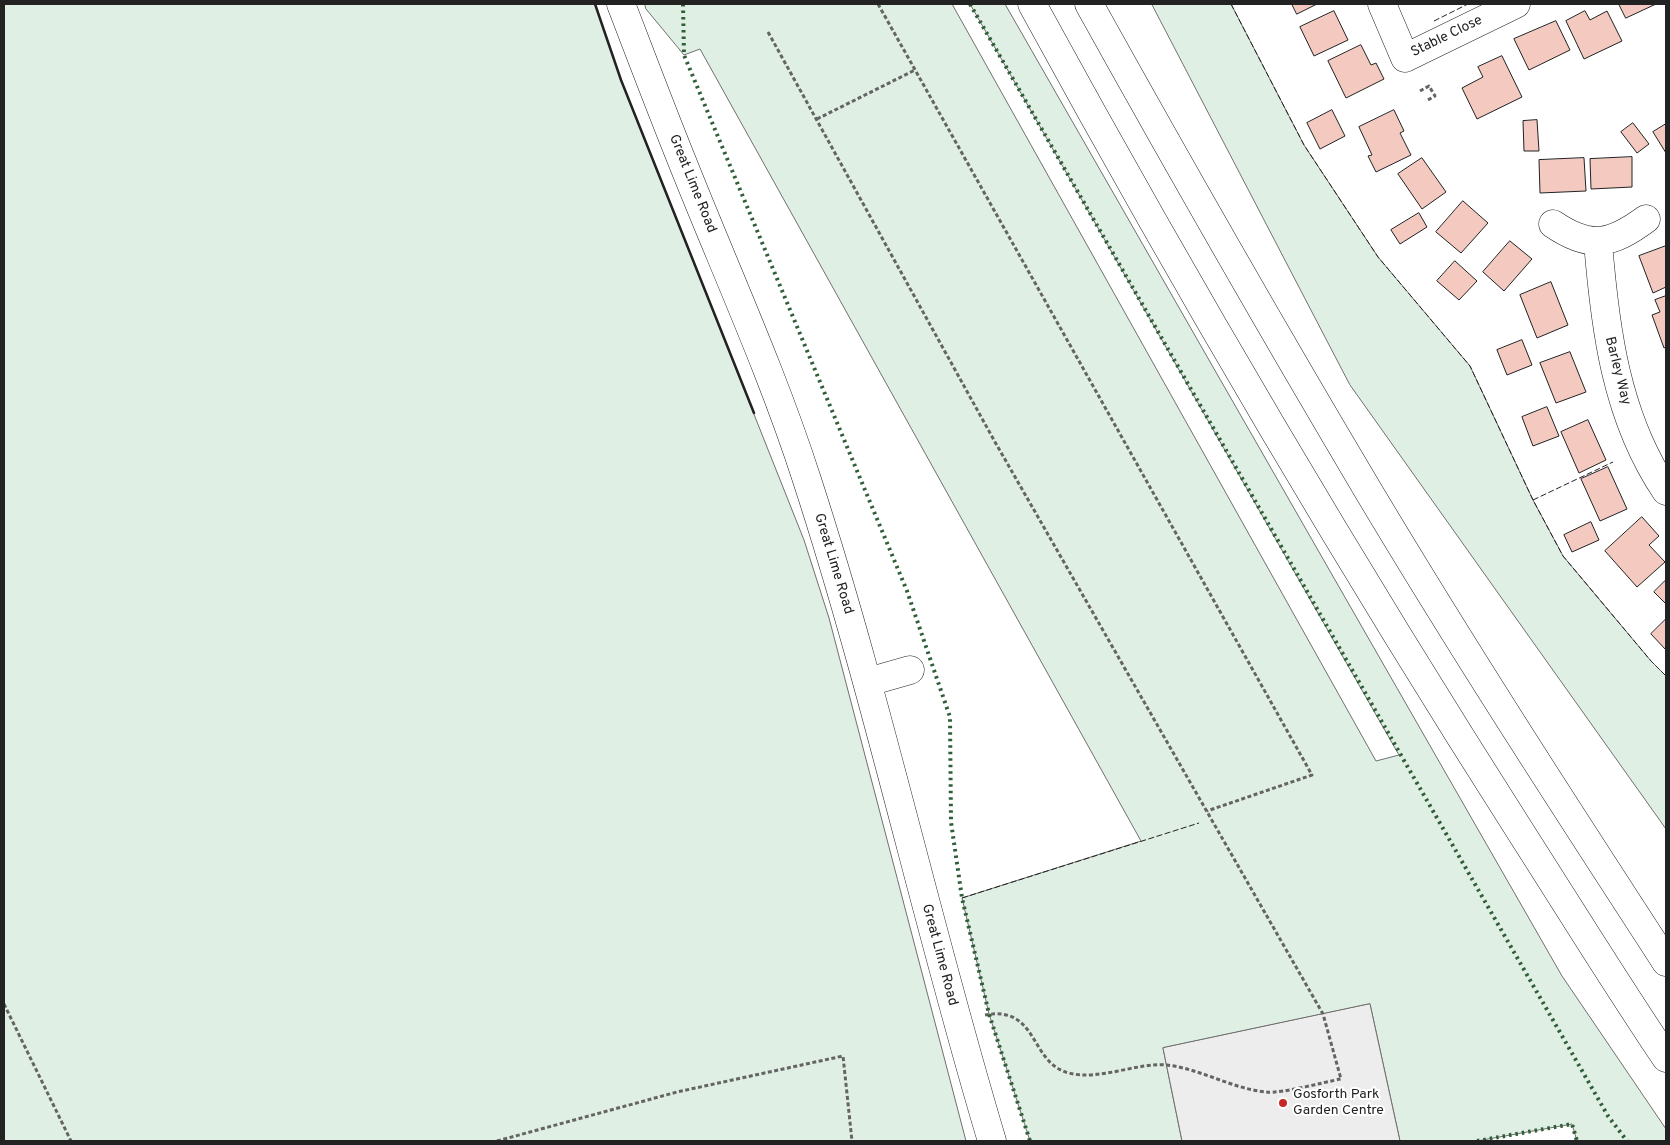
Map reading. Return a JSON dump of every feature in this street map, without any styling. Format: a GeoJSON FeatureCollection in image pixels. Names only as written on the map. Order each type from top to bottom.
{"type":"FeatureCollection","features":[{"type":"Feature","properties":{"kind":"main road","name":"Great Lime Road"},"geometry":{"type":"LineString","coordinates":[[621,4],[682,162],[746,314],[806,477],[852,623],[956,1020],[992,1141]]}},
{"type":"Feature","properties":{"kind":"main road"},"geometry":{"type":"LineString","coordinates":[[1032,4],[1111,149],[1313,500],[1422,677],[1666,1058]]}},
{"type":"Feature","properties":{"kind":"main road"},"geometry":{"type":"LineString","coordinates":[[1089,4],[1192,188],[1367,489],[1556,792],[1666,962]]}},
{"type":"Feature","properties":{"kind":"main road","name":"Stable Close"},"geometry":{"type":"LineString","coordinates":[[1382,4],[1405,58],[1516,4]]}},
{"type":"Feature","properties":{"kind":"main road"},"geometry":{"type":"LineString","coordinates":[[1553,224],[1567,234],[1598,242],[1625,234],[1646,219]]}},
{"type":"Feature","properties":{"kind":"main road","name":"Barley Way"},"geometry":{"type":"LineString","coordinates":[[1598,242],[1603,302],[1619,388],[1653,472],[1666,491]]}},
{"type":"Feature","properties":{"kind":"main road"},"geometry":{"type":"LineString","coordinates":[[868,682],[910,670]]}},
{"type":"Feature","properties":{"kind":"path"},"geometry":{"type":"LineString","coordinates":[[878,4],[1312,775],[1206,811]]}},
{"type":"Feature","properties":{"kind":"path"},"geometry":{"type":"LineString","coordinates":[[768,32],[995,442],[1323,1014],[1341,1079],[1267,1093],[1166,1065],[1085,1075],[1068,1073],[1047,1060],[1026,1026],[1015,1017],[1001,1013],[956,1020]]}},
{"type":"Feature","properties":{"kind":"path"},"geometry":{"type":"LineString","coordinates":[[817,119],[915,70]]}},
{"type":"Feature","properties":{"kind":"path"},"geometry":{"type":"LineString","coordinates":[[1420,91],[1429,86],[1435,96],[1426,101]]}},
{"type":"Feature","properties":{"kind":"path"},"geometry":{"type":"LineString","coordinates":[[4,1004],[71,1141]]}},
{"type":"Feature","properties":{"kind":"path"},"geometry":{"type":"LineString","coordinates":[[497,1141],[677,1092],[843,1056],[852,1141]]}},
{"type":"Feature","properties":{"kind":"green space"},"geometry":{"type":"Polygon","coordinates":[[[4,4],[595,4],[621,80],[804,540],[829,618],[966,1141],[4,1141],[4,4]]]}},
{"type":"Feature","properties":{"kind":"green space"},"geometry":{"type":"Polygon","coordinates":[[[645,4],[952,4],[1376,761],[1399,755],[970,4],[1005,4],[1562,976],[1666,1129],[1666,1141],[1577,1141],[1572,1124],[1477,1141],[1400,1141],[1370,1004],[1163,1048],[1182,1141],[1030,1141],[989,1014],[962,898],[1141,841],[700,49],[684,55],[646,9],[645,4]]]}},
{"type":"Feature","properties":{"kind":"green space"},"geometry":{"type":"Polygon","coordinates":[[[1152,4],[1231,4],[1304,145],[1378,257],[1470,366],[1533,500],[1563,556],[1651,661],[1666,676],[1666,829],[1350,385],[1152,4]]]}},
{"type":"Feature","properties":{"kind":"shaded area","name":"Gosforth Park Garden Centre"},"geometry":{"type":"Polygon","coordinates":[[[1370,1004],[1400,1141],[1182,1141],[1163,1048],[1370,1004]]]}},
{"type":"Feature","properties":{"kind":"building"},"geometry":{"type":"Polygon","coordinates":[[[1292,4],[1317,4],[1297,14],[1292,4]]]}},
{"type":"Feature","properties":{"kind":"building"},"geometry":{"type":"Polygon","coordinates":[[[1619,4],[1656,4],[1626,18],[1619,4]]]}},
{"type":"Feature","properties":{"kind":"building"},"geometry":{"type":"Polygon","coordinates":[[[1334,11],[1348,40],[1314,56],[1300,27],[1334,11]]]}},
{"type":"Feature","properties":{"kind":"building"},"geometry":{"type":"Polygon","coordinates":[[[1585,11],[1590,20],[1607,11],[1622,41],[1584,59],[1566,21],[1585,11]]]}},
{"type":"Feature","properties":{"kind":"building"},"geometry":{"type":"Polygon","coordinates":[[[1556,21],[1570,50],[1529,70],[1514,39],[1556,21]]]}},
{"type":"Feature","properties":{"kind":"building"},"geometry":{"type":"Polygon","coordinates":[[[1361,45],[1371,65],[1376,63],[1384,79],[1346,98],[1328,61],[1361,45]]]}},
{"type":"Feature","properties":{"kind":"building"},"geometry":{"type":"Polygon","coordinates":[[[1502,56],[1522,97],[1477,119],[1462,88],[1483,77],[1478,67],[1502,56]]]}},
{"type":"Feature","properties":{"kind":"building"},"geometry":{"type":"Polygon","coordinates":[[[1332,110],[1345,136],[1320,149],[1307,123],[1332,110]]]}},
{"type":"Feature","properties":{"kind":"building"},"geometry":{"type":"Polygon","coordinates":[[[1394,110],[1404,131],[1400,133],[1411,155],[1376,172],[1368,156],[1372,155],[1359,127],[1394,110]]]}},
{"type":"Feature","properties":{"kind":"building"},"geometry":{"type":"Polygon","coordinates":[[[1537,120],[1539,151],[1524,151],[1523,121],[1537,120]]]}},
{"type":"Feature","properties":{"kind":"building"},"geometry":{"type":"Polygon","coordinates":[[[1633,123],[1649,144],[1637,153],[1621,132],[1633,123]]]}},
{"type":"Feature","properties":{"kind":"building"},"geometry":{"type":"Polygon","coordinates":[[[1666,124],[1666,153],[1653,132],[1666,124]]]}},
{"type":"Feature","properties":{"kind":"building"},"geometry":{"type":"Polygon","coordinates":[[[1632,157],[1632,187],[1591,189],[1590,159],[1632,157]]]}},
{"type":"Feature","properties":{"kind":"building"},"geometry":{"type":"Polygon","coordinates":[[[1422,158],[1446,192],[1422,209],[1398,174],[1422,158]]]}},
{"type":"Feature","properties":{"kind":"building"},"geometry":{"type":"Polygon","coordinates":[[[1584,158],[1586,191],[1540,193],[1539,160],[1584,158]]]}},
{"type":"Feature","properties":{"kind":"building"},"geometry":{"type":"Polygon","coordinates":[[[1463,201],[1488,223],[1461,253],[1436,232],[1463,201]]]}},
{"type":"Feature","properties":{"kind":"building"},"geometry":{"type":"Polygon","coordinates":[[[1419,213],[1427,227],[1400,244],[1391,230],[1419,213]]]}},
{"type":"Feature","properties":{"kind":"building"},"geometry":{"type":"Polygon","coordinates":[[[1510,241],[1532,259],[1504,291],[1483,272],[1510,241]]]}},
{"type":"Feature","properties":{"kind":"building"},"geometry":{"type":"Polygon","coordinates":[[[1666,246],[1666,287],[1653,293],[1639,256],[1666,246]]]}},
{"type":"Feature","properties":{"kind":"building"},"geometry":{"type":"Polygon","coordinates":[[[1455,261],[1477,281],[1459,300],[1437,281],[1455,261]]]}},
{"type":"Feature","properties":{"kind":"building"},"geometry":{"type":"Polygon","coordinates":[[[1551,282],[1568,325],[1537,338],[1520,295],[1551,282]]]}},
{"type":"Feature","properties":{"kind":"building"},"geometry":{"type":"Polygon","coordinates":[[[1666,296],[1666,347],[1664,348],[1652,315],[1660,312],[1655,300],[1666,296]]]}},
{"type":"Feature","properties":{"kind":"building"},"geometry":{"type":"Polygon","coordinates":[[[1522,340],[1532,365],[1507,375],[1497,350],[1522,340]]]}},
{"type":"Feature","properties":{"kind":"building"},"geometry":{"type":"Polygon","coordinates":[[[1570,352],[1586,392],[1556,403],[1540,363],[1570,352]]]}},
{"type":"Feature","properties":{"kind":"building"},"geometry":{"type":"Polygon","coordinates":[[[1547,407],[1559,436],[1533,446],[1522,417],[1547,407]]]}},
{"type":"Feature","properties":{"kind":"building"},"geometry":{"type":"Polygon","coordinates":[[[1588,420],[1606,460],[1579,473],[1561,432],[1588,420]]]}},
{"type":"Feature","properties":{"kind":"building"},"geometry":{"type":"Polygon","coordinates":[[[1608,467],[1627,509],[1600,521],[1581,479],[1608,467]]]}},
{"type":"Feature","properties":{"kind":"building"},"geometry":{"type":"Polygon","coordinates":[[[1642,517],[1659,536],[1649,545],[1665,562],[1637,587],[1605,551],[1642,517]]]}},
{"type":"Feature","properties":{"kind":"building"},"geometry":{"type":"Polygon","coordinates":[[[1591,522],[1599,540],[1572,552],[1564,535],[1591,522]]]}},
{"type":"Feature","properties":{"kind":"building"},"geometry":{"type":"Polygon","coordinates":[[[1666,580],[1666,604],[1654,592],[1666,580]]]}},
{"type":"Feature","properties":{"kind":"building"},"geometry":{"type":"Polygon","coordinates":[[[1666,619],[1666,650],[1651,634],[1666,619]]]}},
{"type":"Feature","properties":{"kind":"hedge"},"geometry":{"type":"LineString","coordinates":[[683,4],[684,55],[907,591],[950,717],[951,822],[962,898],[989,1014],[1030,1141]]}},
{"type":"Feature","properties":{"kind":"hedge"},"geometry":{"type":"LineString","coordinates":[[970,4],[1608,1116],[1627,1141]]}},
{"type":"Feature","properties":{"kind":"hedge"},"geometry":{"type":"LineString","coordinates":[[1477,1141],[1572,1124],[1577,1141]]}},
{"type":"Feature","properties":{"kind":"fence"},"geometry":{"type":"LineString","coordinates":[[1231,4],[1304,145],[1378,257],[1470,366],[1533,500],[1563,556],[1651,661],[1666,676]]}},
{"type":"Feature","properties":{"kind":"fence"},"geometry":{"type":"LineString","coordinates":[[1434,21],[1468,4]]}},
{"type":"Feature","properties":{"kind":"fence"},"geometry":{"type":"LineString","coordinates":[[1533,500],[1613,462]]}},
{"type":"Feature","properties":{"kind":"fence"},"geometry":{"type":"LineString","coordinates":[[962,898],[1199,823]]}},
{"type":"Feature","properties":{"kind":"wall"},"geometry":{"type":"LineString","coordinates":[[595,4],[621,80],[754,413]]}},
{"type":"Feature","properties":{"kind":"place","name":"Gosforth Park Garden Centre"},"geometry":{"type":"Point","coordinates":[1283,1103]}}]}
